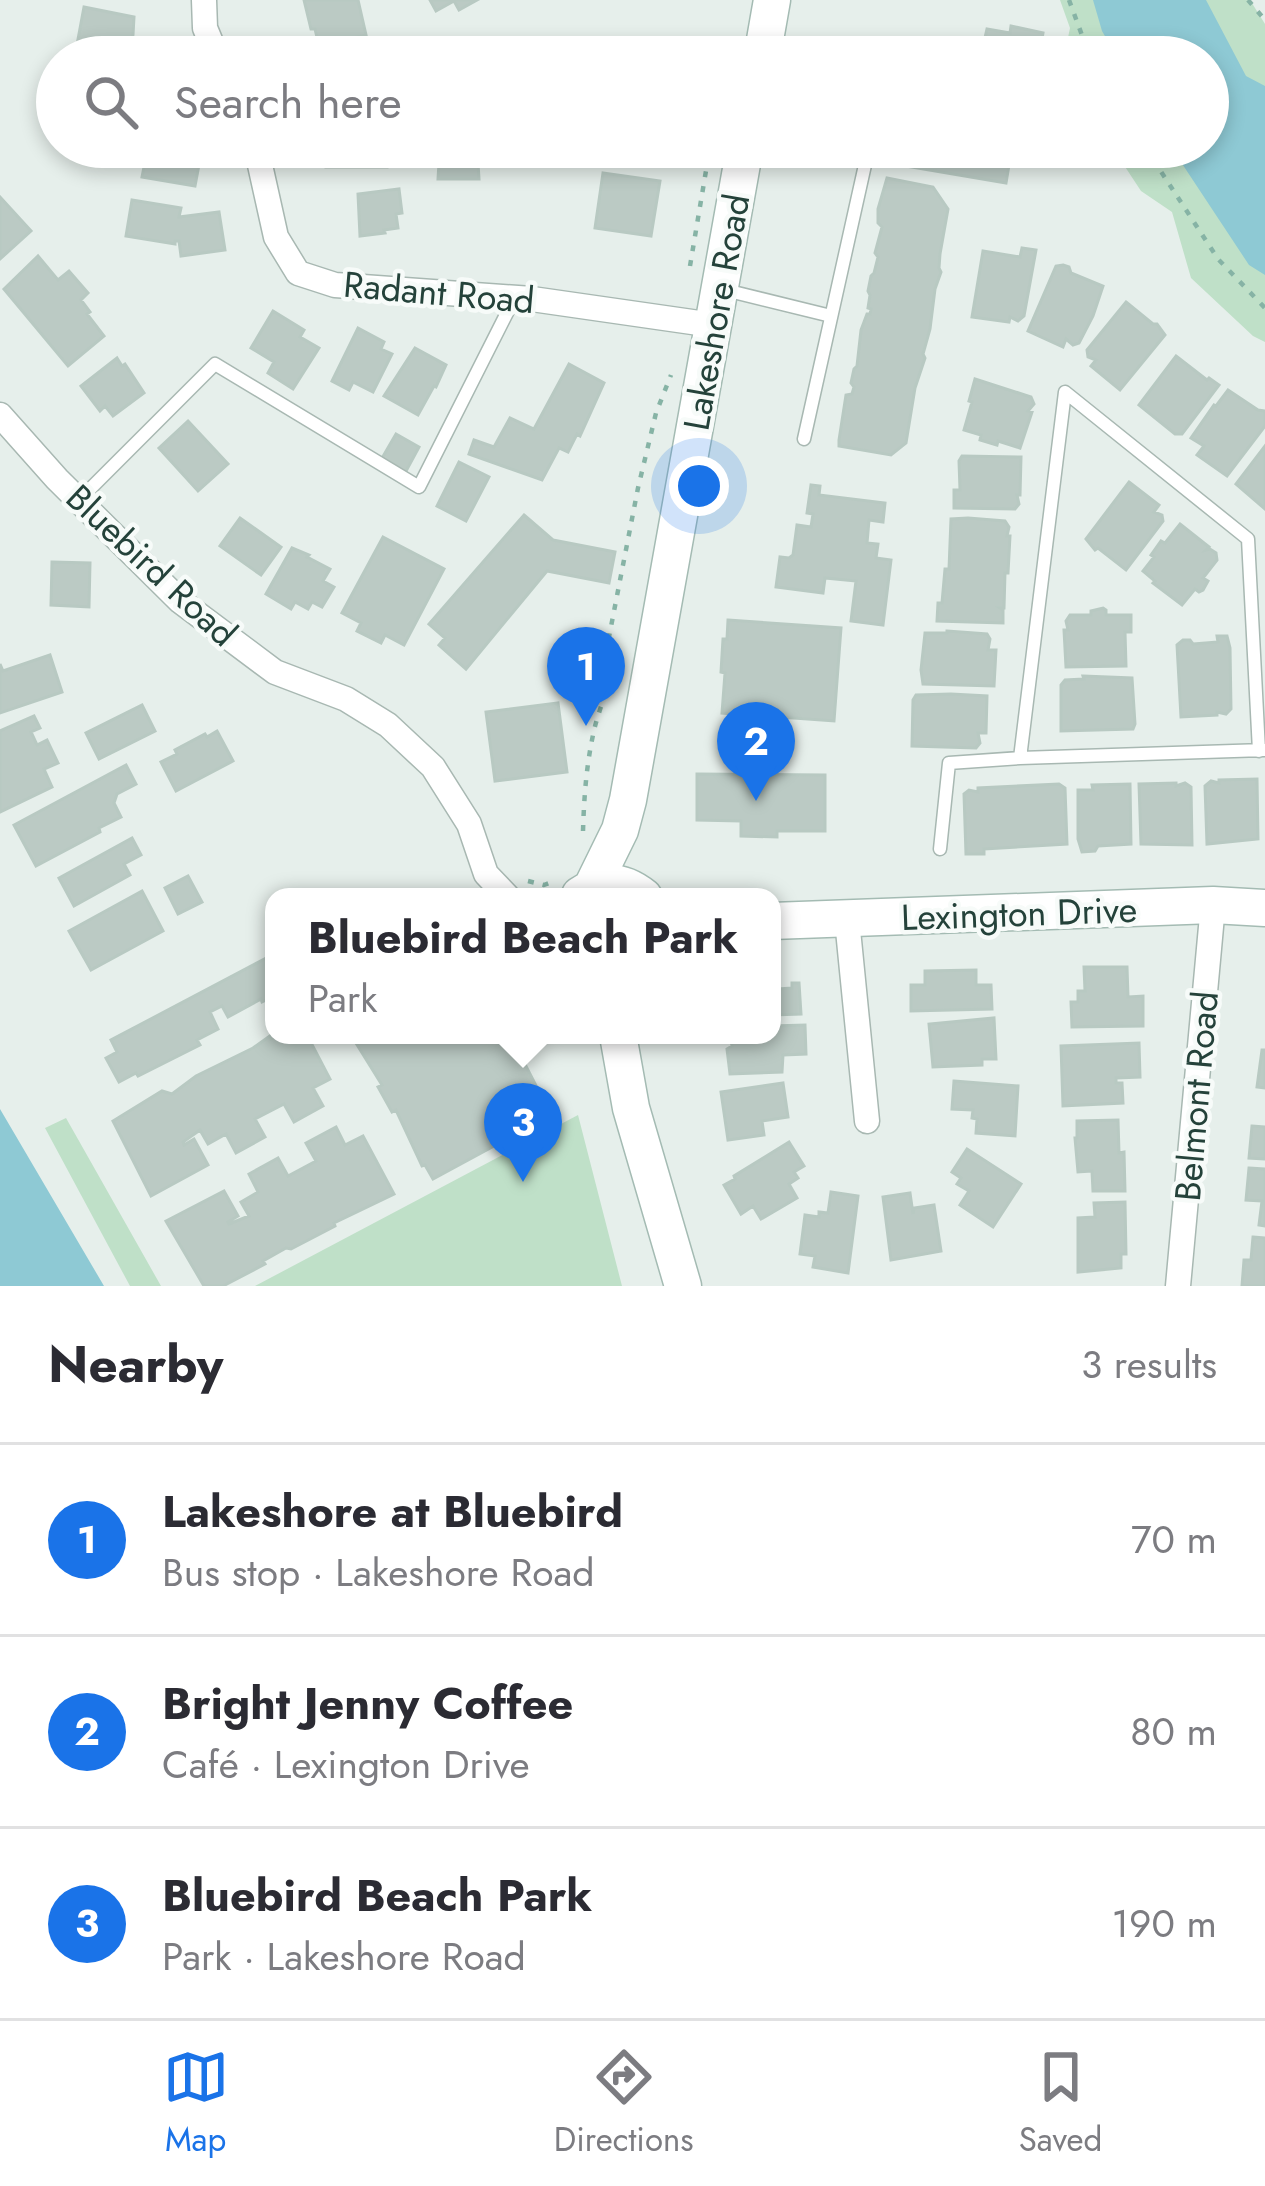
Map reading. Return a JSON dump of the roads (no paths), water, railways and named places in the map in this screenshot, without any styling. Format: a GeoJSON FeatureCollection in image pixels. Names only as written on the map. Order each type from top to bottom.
{"type":"FeatureCollection","features":[{"type":"Feature","properties":{"kind":"main road"},"geometry":{"type":"LineString","coordinates":[[766,36],[772,0]]}},
{"type":"Feature","properties":{"kind":"main road","name":"Lakeshore Road"},"geometry":{"type":"LineString","coordinates":[[606,888],[620,830],[707,294],[740,168]]}},
{"type":"Feature","properties":{"kind":"main road","name":"Lexington Drive"},"geometry":{"type":"LineString","coordinates":[[781,921],[1213,905],[1265,908]]}},
{"type":"Feature","properties":{"kind":"main road"},"geometry":{"type":"LineString","coordinates":[[620,1044],[631,1108],[683,1286]]}},
{"type":"Feature","properties":{"kind":"street"},"geometry":{"type":"LineString","coordinates":[[204,0],[208,36]]}},
{"type":"Feature","properties":{"kind":"street","name":"Radant Road"},"geometry":{"type":"LineString","coordinates":[[261,168],[276,237],[298,273],[335,285],[634,311],[707,294]]}},
{"type":"Feature","properties":{"kind":"street","name":"Bluebird Road"},"geometry":{"type":"LineString","coordinates":[[0,415],[180,601],[275,672],[346,699],[388,725],[433,767],[469,824],[486,874],[515,888]]}},
{"type":"Feature","properties":{"kind":"street","name":"Belmont Road"},"geometry":{"type":"LineString","coordinates":[[1178,1286],[1213,905]]}},
{"type":"Feature","properties":{"kind":"street"},"geometry":{"type":"LineString","coordinates":[[847,920],[867,1121]]}},
{"type":"Feature","properties":{"kind":"lane"},"geometry":{"type":"LineString","coordinates":[[804,439],[863,168]]}},
{"type":"Feature","properties":{"kind":"lane"},"geometry":{"type":"LineString","coordinates":[[707,294],[831,316]]}},
{"type":"Feature","properties":{"kind":"lane"},"geometry":{"type":"LineString","coordinates":[[79,500],[215,364],[419,487],[515,298]]}},
{"type":"Feature","properties":{"kind":"lane"},"geometry":{"type":"LineString","coordinates":[[940,849],[949,763],[1262,750],[1248,538],[1065,392],[1020,758]]}},
{"type":"Feature","properties":{"kind":"water"},"geometry":{"type":"Polygon","coordinates":[[[1093,0],[1206,0],[1225,36],[1105,36],[1093,0]]]}},
{"type":"Feature","properties":{"kind":"water"},"geometry":{"type":"Polygon","coordinates":[[[1229,44],[1246,76],[1265,86],[1265,275],[1249,265],[1185,168],[1229,168],[1229,44]]]}},
{"type":"Feature","properties":{"kind":"water"},"geometry":{"type":"Polygon","coordinates":[[[0,1109],[104,1286],[0,1286],[0,1109]]]}},
{"type":"Feature","properties":{"kind":"place","name":"Lakeshore at Bluebird"},"geometry":{"type":"Point","coordinates":[586,726]}},
{"type":"Feature","properties":{"kind":"place","name":"Bright Jenny Coffee"},"geometry":{"type":"Point","coordinates":[756,801]}},
{"type":"Feature","properties":{"kind":"place","name":"Bluebird Beach Park"},"geometry":{"type":"Point","coordinates":[523,1182]}}]}
